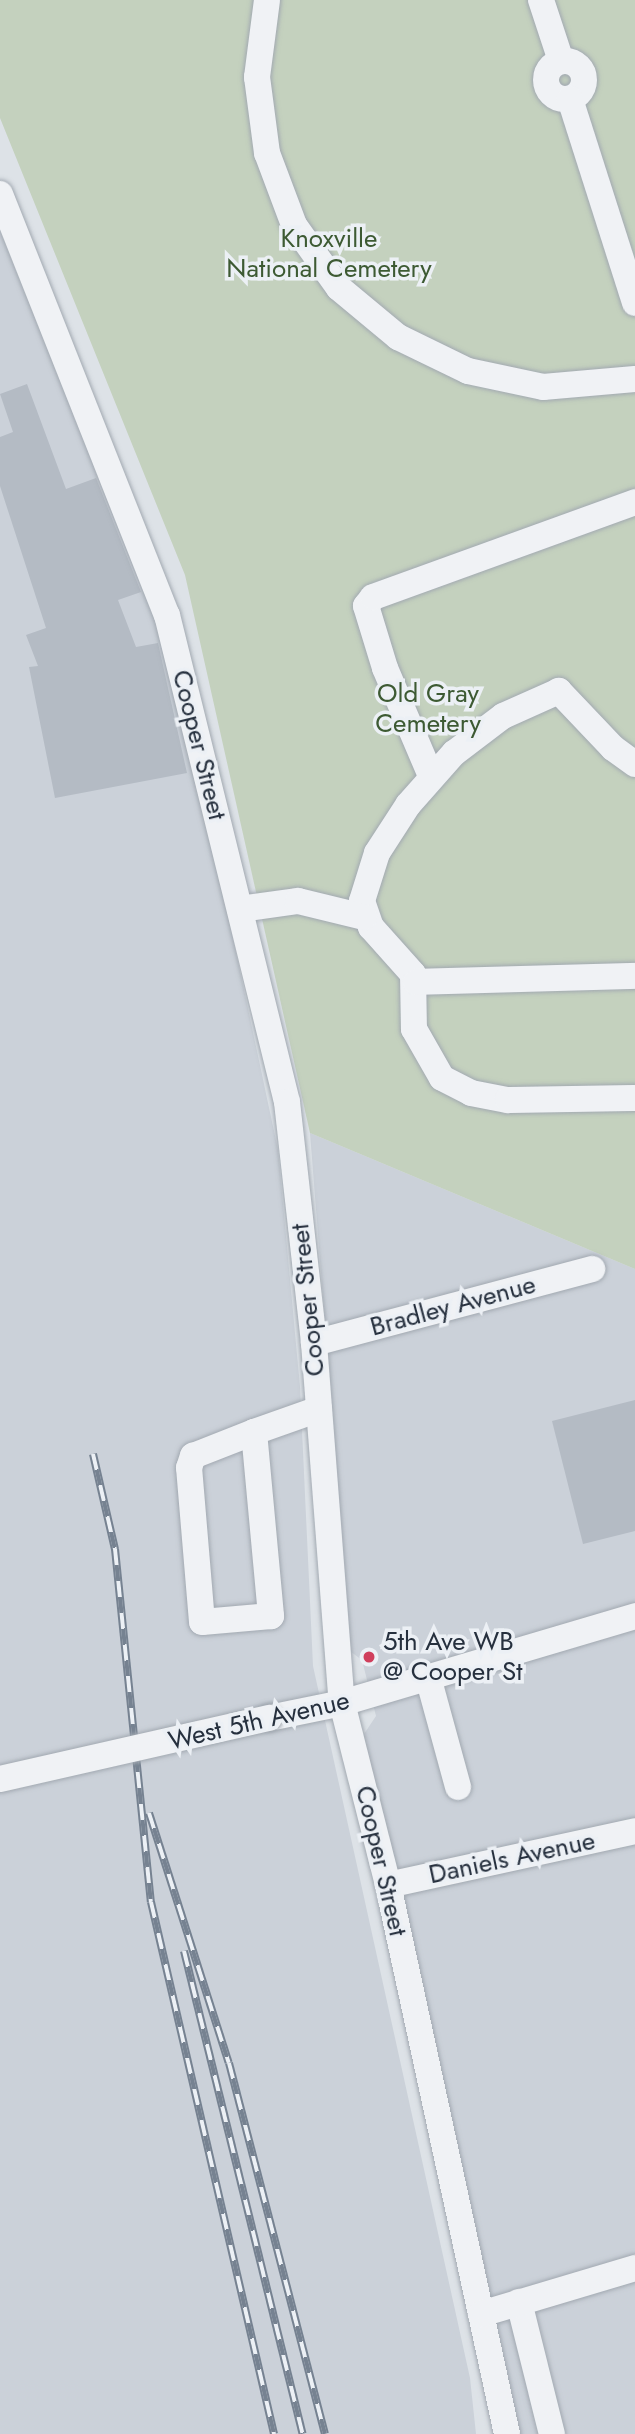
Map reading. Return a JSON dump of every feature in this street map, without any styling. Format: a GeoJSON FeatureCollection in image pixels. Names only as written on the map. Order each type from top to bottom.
{"type":"FeatureCollection","features":[{"type":"Feature","properties":{"kind":"street"},"geometry":{"type":"LineString","coordinates":[[267,0],[257,78],[267,153],[295,225],[340,288],[398,338],[468,371],[543,387],[635,379]]}},
{"type":"Feature","properties":{"kind":"street"},"geometry":{"type":"LineString","coordinates":[[541,0],[561,61],[576,64],[584,76],[582,90],[570,99],[635,303]]}},
{"type":"Feature","properties":{"kind":"street","name":"Cooper Street"},"geometry":{"type":"LineString","coordinates":[[0,194],[166,615],[287,1102],[314,1343],[342,1703],[388,1885],[507,2434]]}},
{"type":"Feature","properties":{"kind":"street"},"geometry":{"type":"LineString","coordinates":[[430,776],[386,667],[366,606],[373,597],[635,502]]}},
{"type":"Feature","properties":{"kind":"street"},"geometry":{"type":"LineString","coordinates":[[635,764],[613,748],[559,691],[492,723],[430,776],[370,865],[362,901],[364,917],[416,982],[414,1029],[435,1070],[454,1086],[508,1100],[635,1098]]}},
{"type":"Feature","properties":{"kind":"street"},"geometry":{"type":"LineString","coordinates":[[240,909],[298,901],[364,917]]}},
{"type":"Feature","properties":{"kind":"street"},"geometry":{"type":"LineString","coordinates":[[416,982],[635,976]]}},
{"type":"Feature","properties":{"kind":"street","name":"Bradley Avenue"},"geometry":{"type":"LineString","coordinates":[[314,1343],[592,1269]]}},
{"type":"Feature","properties":{"kind":"street"},"geometry":{"type":"LineString","coordinates":[[254,1432],[271,1616],[201,1622],[189,1468],[193,1456],[254,1432],[319,1409]]}},
{"type":"Feature","properties":{"kind":"street","name":"West 5th Avenue"},"geometry":{"type":"LineString","coordinates":[[0,1779],[342,1703],[635,1616]]}},
{"type":"Feature","properties":{"kind":"street"},"geometry":{"type":"LineString","coordinates":[[428,1677],[458,1787]]}},
{"type":"Feature","properties":{"kind":"street","name":"Daniels Avenue"},"geometry":{"type":"LineString","coordinates":[[388,1885],[635,1831]]}},
{"type":"Feature","properties":{"kind":"street"},"geometry":{"type":"LineString","coordinates":[[481,2314],[635,2268]]}},
{"type":"Feature","properties":{"kind":"street"},"geometry":{"type":"LineString","coordinates":[[519,2302],[552,2434]]}},
{"type":"Feature","properties":{"kind":"shaded area"},"geometry":{"type":"Polygon","coordinates":[[[0,231],[153,610],[230,924],[278,1150],[300,1387],[313,1666],[470,2378],[476,2434],[0,2434],[0,231]]]}},
{"type":"Feature","properties":{"kind":"shaded area"},"geometry":{"type":"Polygon","coordinates":[[[310,1133],[635,1269],[635,2434],[513,2434],[362,1737],[376,1716],[362,1660],[351,1652],[310,1133]]]}},
{"type":"Feature","properties":{"kind":"green space"},"geometry":{"type":"Polygon","coordinates":[[[0,0],[635,0],[635,1269],[310,1133],[185,575],[0,118],[0,0]]]}},
{"type":"Feature","properties":{"kind":"building"},"geometry":{"type":"Polygon","coordinates":[[[27,384],[66,489],[96,478],[141,592],[118,600],[136,647],[158,643],[187,773],[55,798],[29,667],[38,666],[26,635],[46,628],[0,486],[0,437],[13,432],[0,394],[27,384]]]}},
{"type":"Feature","properties":{"kind":"building"},"geometry":{"type":"Polygon","coordinates":[[[635,1400],[635,1531],[583,1544],[552,1421],[635,1400]]]}},
{"type":"Feature","properties":{"kind":"railway"},"geometry":{"type":"LineString","coordinates":[[93,1454],[115,1549],[151,1902],[274,2434]]}},
{"type":"Feature","properties":{"kind":"railway"},"geometry":{"type":"LineString","coordinates":[[149,1813],[229,2063],[325,2434]]}},
{"type":"Feature","properties":{"kind":"railway"},"geometry":{"type":"LineString","coordinates":[[184,1951],[303,2434]]}},
{"type":"Feature","properties":{"kind":"place","name":"5th Ave WB @ Cooper St"},"geometry":{"type":"Point","coordinates":[369,1657]}},
{"type":"Feature","properties":{"kind":"park label","name":"Knoxville National Cemetery"},"geometry":{"type":"Point","coordinates":[329,254]}},
{"type":"Feature","properties":{"kind":"park label","name":"Old Gray Cemetery"},"geometry":{"type":"Point","coordinates":[428,709]}}]}
